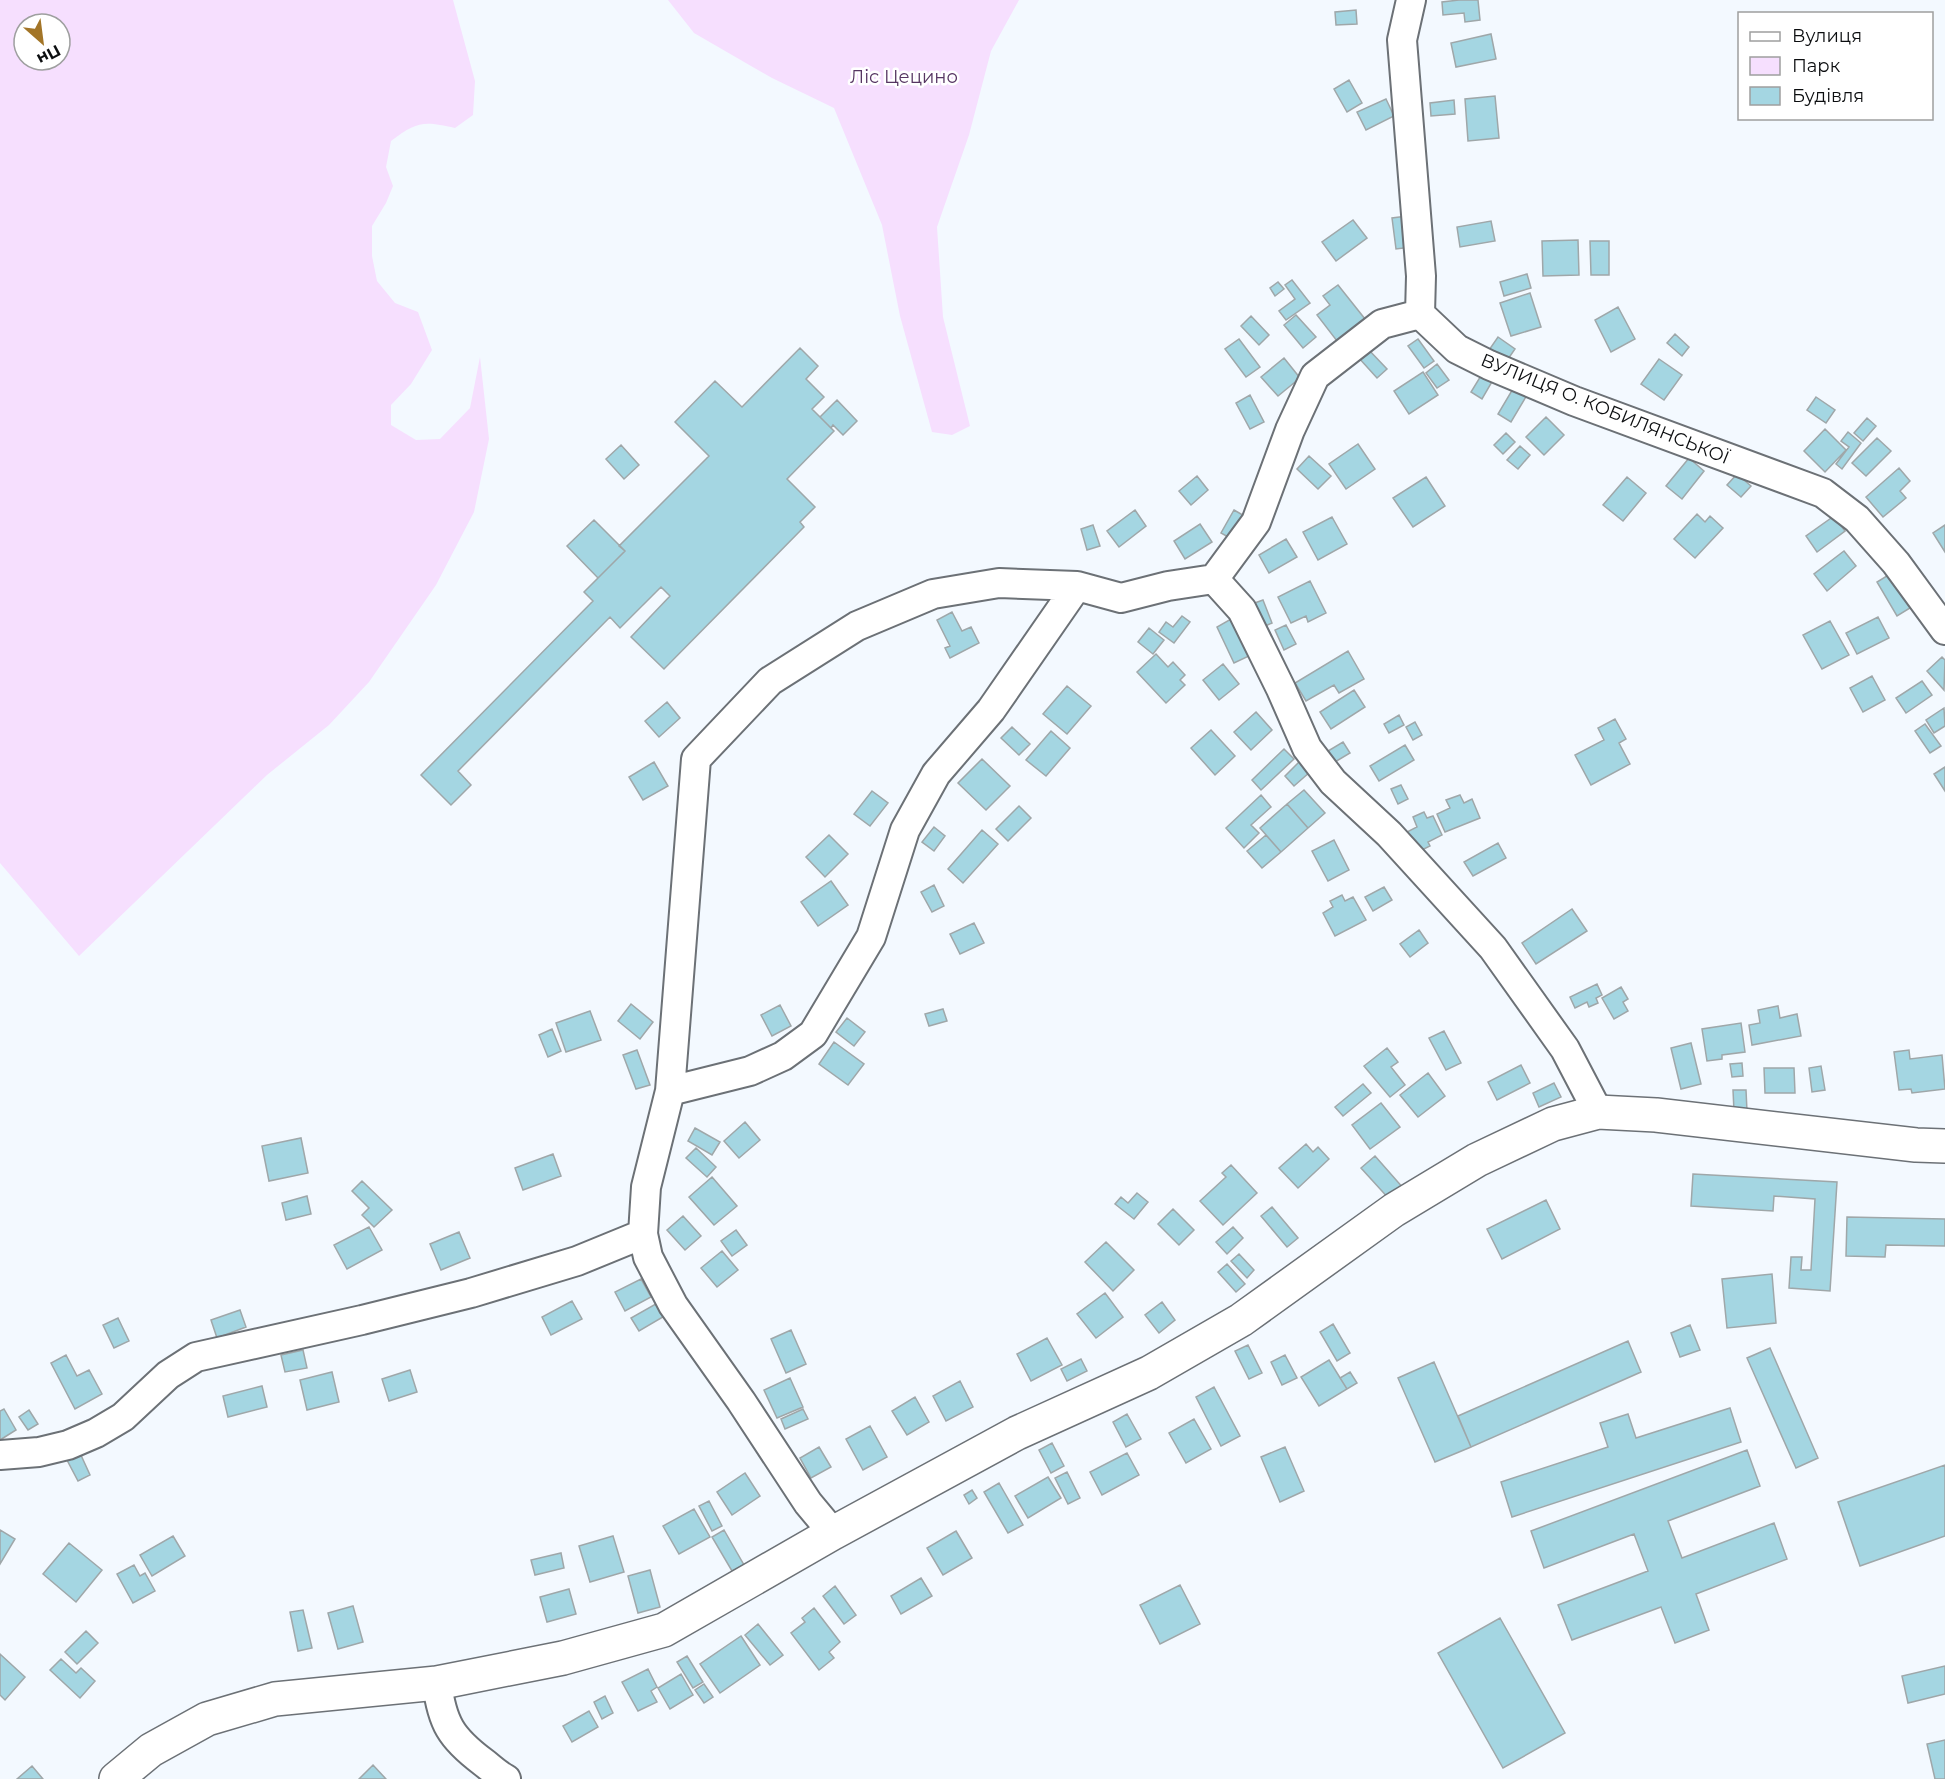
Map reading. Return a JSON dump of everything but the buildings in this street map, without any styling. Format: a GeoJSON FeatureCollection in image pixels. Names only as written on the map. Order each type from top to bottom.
{"type":"FeatureCollection","features":[{"type":"Feature","properties":{"kind":"main road"},"geometry":{"type":"LineString","coordinates":[[117,1779],[151,1750],[207,1719],[275,1700],[437,1683],[563,1658],[664,1630],[832,1533],[1017,1433],[1149,1373],[1241,1320],[1394,1210],[1477,1160],[1553,1124],[1598,1112],[1656,1115],[1916,1145],[1945,1146]]}},
{"type":"Feature","properties":{"kind":"street"},"geometry":{"type":"LineString","coordinates":[[832,1533],[808,1503],[741,1401],[673,1305],[648,1257],[643,1234],[646,1187],[670,1091],[696,759],[770,681],[857,626],[933,594],[999,584],[1077,586],[1121,598],[1168,586],[1214,579],[1256,522],[1290,430],[1315,375],[1382,324],[1420,314],[1421,276],[1402,40],[1411,0]]}},
{"type":"Feature","properties":{"kind":"street","name":"ВУЛИЦЯ О. КОБИЛЯНСЬКОЇ"},"geometry":{"type":"LineString","coordinates":[[1420,314],[1457,349],[1489,365],[1574,402],[1822,493],[1857,519],[1896,563],[1945,630]]}},
{"type":"Feature","properties":{"kind":"street"},"geometry":{"type":"LineString","coordinates":[[1214,579],[1242,610],[1307,748],[1333,782],[1389,834],[1493,948],[1565,1049],[1598,1112]]}},
{"type":"Feature","properties":{"kind":"street"},"geometry":{"type":"LineString","coordinates":[[670,1091],[750,1071],[783,1056],[813,1034],[871,937],[905,830],[936,774],[991,710],[1077,586]]}},
{"type":"Feature","properties":{"kind":"street"},"geometry":{"type":"LineString","coordinates":[[0,1455],[39,1452],[68,1445],[96,1433],[123,1417],[168,1375],[196,1357],[471,1293],[577,1261],[643,1234]]}},
{"type":"Feature","properties":{"kind":"street"},"geometry":{"type":"LineString","coordinates":[[437,1683],[440,1708],[449,1728],[465,1748],[506,1779]]}},
{"type":"Feature","properties":{"kind":"green space"},"geometry":{"type":"Polygon","coordinates":[[[0,0],[453,0],[475,81],[473,115],[455,128],[421,124],[391,141],[386,167],[393,186],[372,226],[372,256],[377,281],[395,303],[418,312],[432,350],[411,384],[391,405],[391,425],[416,440],[440,439],[470,408],[480,357],[489,439],[474,512],[436,585],[369,682],[329,725],[267,775],[79,956],[0,863],[0,0]]]}},
{"type":"Feature","properties":{"kind":"green space","name":"Ліс Цецино"},"geometry":{"type":"Polygon","coordinates":[[[668,0],[1019,0],[991,51],[969,135],[937,227],[943,317],[970,426],[952,435],[932,432],[900,316],[882,225],[834,108],[772,78],[694,33],[668,0]]]}}]}
